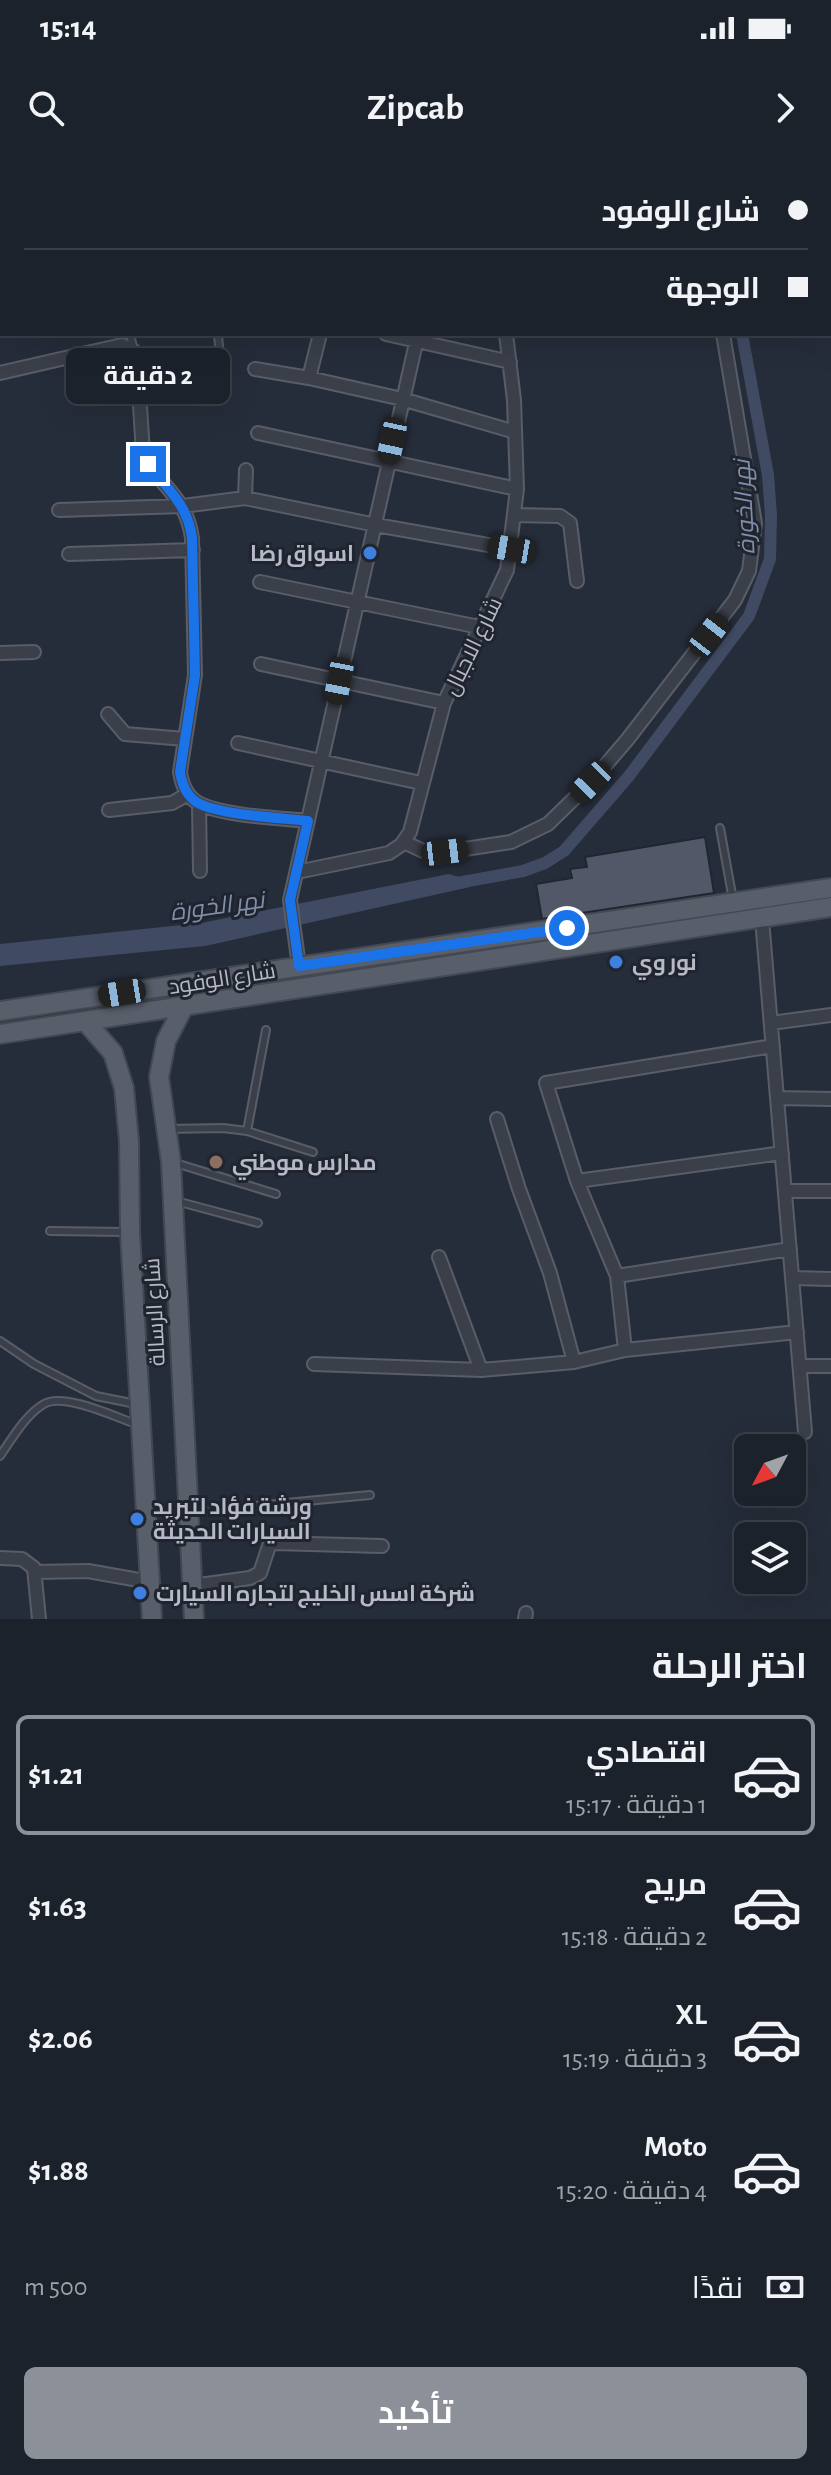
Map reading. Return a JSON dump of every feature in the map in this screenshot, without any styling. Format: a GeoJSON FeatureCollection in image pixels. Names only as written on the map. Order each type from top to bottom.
{"type":"FeatureCollection","features":[{"type":"Feature","properties":{"kind":"main road","name":"شارع الوفود"},"geometry":{"type":"LineString","coordinates":[[0,1011],[831,888]]}},
{"type":"Feature","properties":{"kind":"main road","name":"شارع الوفود"},"geometry":{"type":"LineString","coordinates":[[0,1034],[831,907]]}},
{"type":"Feature","properties":{"kind":"main road","name":"شارع الرسالة"},"geometry":{"type":"LineString","coordinates":[[152,1619],[130,1232],[151,1134],[160,1064],[166,1041],[183,1008]]}},
{"type":"Feature","properties":{"kind":"main road","name":"شارع الرسالة"},"geometry":{"type":"LineString","coordinates":[[86,1022],[106,1042],[119,1064],[124,1088],[171,1162],[194,1619]]}},
{"type":"Feature","properties":{"kind":"street"},"geometry":{"type":"LineString","coordinates":[[309,378],[320,336]]}},
{"type":"Feature","properties":{"kind":"street","name":"شارع الاجبال"},"geometry":{"type":"LineString","coordinates":[[404,842],[412,825],[444,703],[504,580],[511,549],[517,489],[506,336]]}},
{"type":"Feature","properties":{"kind":"street"},"geometry":{"type":"LineString","coordinates":[[297,872],[389,853],[404,842],[423,851],[445,852],[511,842],[548,824],[591,782],[627,740],[735,600],[749,571],[755,523],[723,336]]}},
{"type":"Feature","properties":{"kind":"street"},"geometry":{"type":"LineString","coordinates":[[299,966],[290,900],[417,338],[510,362]]}},
{"type":"Feature","properties":{"kind":"street"},"geometry":{"type":"LineString","coordinates":[[0,373],[122,345],[134,351],[143,453],[148,464],[183,506],[190,523],[193,550],[196,656],[180,772],[182,785],[199,804],[308,821]]}},
{"type":"Feature","properties":{"kind":"street"},"geometry":{"type":"LineString","coordinates":[[255,369],[402,399],[515,432]]}},
{"type":"Feature","properties":{"kind":"street"},"geometry":{"type":"LineString","coordinates":[[258,433],[517,489]]}},
{"type":"Feature","properties":{"kind":"street"},"geometry":{"type":"LineString","coordinates":[[245,498],[246,470]]}},
{"type":"Feature","properties":{"kind":"street"},"geometry":{"type":"LineString","coordinates":[[59,510],[183,506],[245,498],[511,549]]}},
{"type":"Feature","properties":{"kind":"street"},"geometry":{"type":"LineString","coordinates":[[515,515],[560,516],[570,523],[577,581]]}},
{"type":"Feature","properties":{"kind":"street"},"geometry":{"type":"LineString","coordinates":[[69,554],[193,550]]}},
{"type":"Feature","properties":{"kind":"street"},"geometry":{"type":"LineString","coordinates":[[260,582],[479,627]]}},
{"type":"Feature","properties":{"kind":"street"},"geometry":{"type":"LineString","coordinates":[[0,653],[34,652]]}},
{"type":"Feature","properties":{"kind":"street"},"geometry":{"type":"LineString","coordinates":[[261,664],[444,703]]}},
{"type":"Feature","properties":{"kind":"street"},"geometry":{"type":"LineString","coordinates":[[108,714],[125,734],[185,739]]}},
{"type":"Feature","properties":{"kind":"street"},"geometry":{"type":"LineString","coordinates":[[238,743],[421,783]]}},
{"type":"Feature","properties":{"kind":"street"},"geometry":{"type":"LineString","coordinates":[[109,810],[172,803],[188,794]]}},
{"type":"Feature","properties":{"kind":"street"},"geometry":{"type":"LineString","coordinates":[[199,804],[200,871]]}},
{"type":"Feature","properties":{"kind":"street"},"geometry":{"type":"LineString","coordinates":[[762,919],[805,1432]]}},
{"type":"Feature","properties":{"kind":"street"},"geometry":{"type":"LineString","coordinates":[[771,1023],[831,1015]]}},
{"type":"Feature","properties":{"kind":"street"},"geometry":{"type":"LineString","coordinates":[[625,1350],[617,1276],[577,1181],[546,1083],[773,1046]]}},
{"type":"Feature","properties":{"kind":"street"},"geometry":{"type":"LineString","coordinates":[[777,1098],[831,1099]]}},
{"type":"Feature","properties":{"kind":"street"},"geometry":{"type":"LineString","coordinates":[[497,1119],[550,1273],[574,1362]]}},
{"type":"Feature","properties":{"kind":"street"},"geometry":{"type":"LineString","coordinates":[[577,1181],[782,1153]]}},
{"type":"Feature","properties":{"kind":"street"},"geometry":{"type":"LineString","coordinates":[[785,1191],[831,1191]]}},
{"type":"Feature","properties":{"kind":"street"},"geometry":{"type":"LineString","coordinates":[[617,1276],[790,1249]]}},
{"type":"Feature","properties":{"kind":"street"},"geometry":{"type":"LineString","coordinates":[[439,1257],[481,1370]]}},
{"type":"Feature","properties":{"kind":"street"},"geometry":{"type":"LineString","coordinates":[[792,1278],[831,1279]]}},
{"type":"Feature","properties":{"kind":"street"},"geometry":{"type":"LineString","coordinates":[[314,1364],[481,1370],[574,1362],[625,1350],[797,1332]]}},
{"type":"Feature","properties":{"kind":"street"},"geometry":{"type":"LineString","coordinates":[[800,1366],[831,1366]]}},
{"type":"Feature","properties":{"kind":"street"},"geometry":{"type":"LineString","coordinates":[[192,1586],[250,1578],[260,1573],[269,1546],[274,1543],[382,1546]]}},
{"type":"Feature","properties":{"kind":"street"},"geometry":{"type":"LineString","coordinates":[[0,1558],[26,1561],[36,1572],[39,1619]]}},
{"type":"Feature","properties":{"kind":"street"},"geometry":{"type":"LineString","coordinates":[[36,1572],[88,1571],[150,1582]]}},
{"type":"Feature","properties":{"kind":"lane"},"geometry":{"type":"LineString","coordinates":[[130,336],[134,351]]}},
{"type":"Feature","properties":{"kind":"lane"},"geometry":{"type":"LineString","coordinates":[[218,336],[219,347]]}},
{"type":"Feature","properties":{"kind":"lane"},"geometry":{"type":"LineString","coordinates":[[720,828],[734,903]]}},
{"type":"Feature","properties":{"kind":"lane"},"geometry":{"type":"LineString","coordinates":[[247,1131],[266,1030]]}},
{"type":"Feature","properties":{"kind":"lane"},"geometry":{"type":"LineString","coordinates":[[151,1134],[223,1128],[247,1131],[313,1152]]}},
{"type":"Feature","properties":{"kind":"lane"},"geometry":{"type":"LineString","coordinates":[[171,1162],[276,1194]]}},
{"type":"Feature","properties":{"kind":"lane"},"geometry":{"type":"LineString","coordinates":[[173,1200],[258,1223]]}},
{"type":"Feature","properties":{"kind":"lane"},"geometry":{"type":"LineString","coordinates":[[50,1231],[130,1232]]}},
{"type":"Feature","properties":{"kind":"lane"},"geometry":{"type":"LineString","coordinates":[[0,1341],[34,1364],[96,1396],[140,1405]]}},
{"type":"Feature","properties":{"kind":"lane"},"geometry":{"type":"LineString","coordinates":[[0,1456],[35,1411],[51,1400],[71,1402],[142,1426]]}},
{"type":"Feature","properties":{"kind":"lane"},"geometry":{"type":"LineString","coordinates":[[188,1513],[370,1495]]}},
{"type":"Feature","properties":{"kind":"water","name":"نهر الخورة"},"geometry":{"type":"Polygon","coordinates":[[[449,874],[472,881],[470,887],[205,946],[0,966],[0,944],[201,923],[449,874]]]}},
{"type":"Feature","properties":{"kind":"building"},"geometry":{"type":"Polygon","coordinates":[[[705,837],[714,893],[542,919],[536,884],[572,878],[570,869],[587,867],[585,857],[705,837]]]}},
{"type":"Feature","properties":{"kind":"waterway","name":"نهر الخورة"},"geometry":{"type":"LineString","coordinates":[[457,883],[523,871],[545,863],[564,851],[629,776],[749,616],[770,559],[771,516],[768,475],[742,336]]}},
{"type":"Feature","properties":{"kind":"place","name":"اسواق رضا"},"geometry":{"type":"Point","coordinates":[370,553]}},
{"type":"Feature","properties":{"kind":"place","name":"نور وي"},"geometry":{"type":"Point","coordinates":[616,962]}},
{"type":"Feature","properties":{"kind":"place","name":"مدارس موطني"},"geometry":{"type":"Point","coordinates":[216,1162]}},
{"type":"Feature","properties":{"kind":"place","name":"ورشة فؤاد لتبريد السيارات الحديثة"},"geometry":{"type":"Point","coordinates":[137,1519]}},
{"type":"Feature","properties":{"kind":"place","name":"شركة اسس الخليج لتجاره السيارت"},"geometry":{"type":"Point","coordinates":[140,1593]}},
{"type":"Feature","properties":{"kind":"route"},"geometry":{"type":"LineString","coordinates":[[148,464],[183,506],[192,538],[196,656],[180,772],[182,785],[199,804],[308,821],[290,900],[299,966],[567,928]]}}]}
